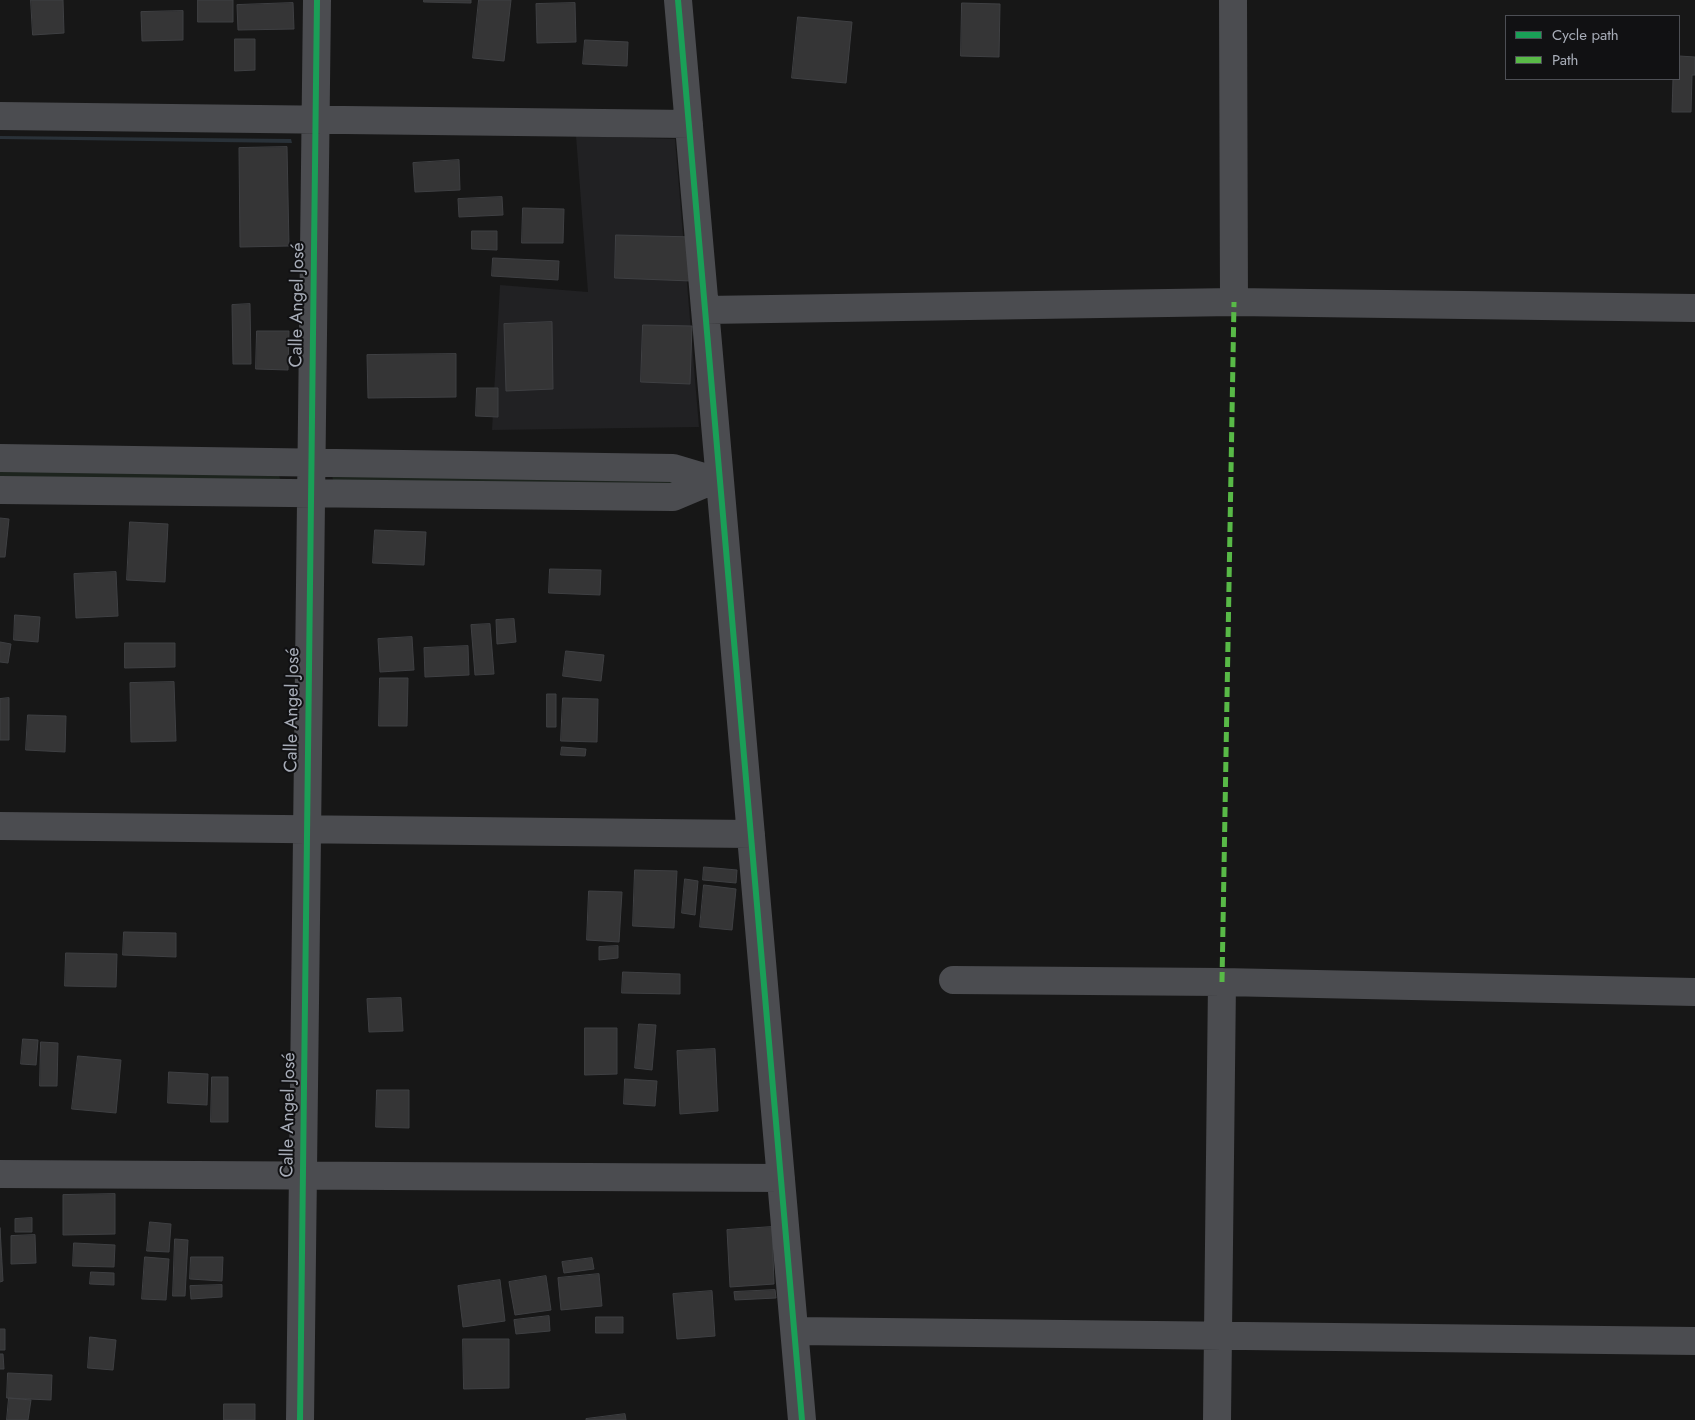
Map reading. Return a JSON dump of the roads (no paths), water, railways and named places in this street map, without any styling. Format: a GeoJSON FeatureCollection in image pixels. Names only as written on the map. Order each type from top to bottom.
{"type":"FeatureCollection","features":[{"type":"Feature","properties":{"kind":"street","name":"Calle Angel José"},"geometry":{"type":"LineString","coordinates":[[300,1420],[317,0]]}},
{"type":"Feature","properties":{"kind":"street"},"geometry":{"type":"LineString","coordinates":[[678,0],[706,310],[715,481],[751,834],[802,1420]]}},
{"type":"Feature","properties":{"kind":"street"},"geometry":{"type":"LineString","coordinates":[[1233,0],[1234,302]]}},
{"type":"Feature","properties":{"kind":"street"},"geometry":{"type":"LineString","coordinates":[[0,116],[689,124]]}},
{"type":"Feature","properties":{"kind":"street"},"geometry":{"type":"LineString","coordinates":[[706,310],[1234,302],[1695,308]]}},
{"type":"Feature","properties":{"kind":"street"},"geometry":{"type":"LineString","coordinates":[[0,458],[673,468],[715,481]]}},
{"type":"Feature","properties":{"kind":"street"},"geometry":{"type":"LineString","coordinates":[[0,490],[673,497],[715,481]]}},
{"type":"Feature","properties":{"kind":"street"},"geometry":{"type":"LineString","coordinates":[[0,826],[751,834]]}},
{"type":"Feature","properties":{"kind":"street"},"geometry":{"type":"LineString","coordinates":[[953,980],[1222,982],[1695,992]]}},
{"type":"Feature","properties":{"kind":"street"},"geometry":{"type":"LineString","coordinates":[[1217,1420],[1220,1335],[1222,982]]}},
{"type":"Feature","properties":{"kind":"street"},"geometry":{"type":"LineString","coordinates":[[0,1174],[781,1178]]}},
{"type":"Feature","properties":{"kind":"street"},"geometry":{"type":"LineString","coordinates":[[794,1331],[1695,1341]]}}]}
